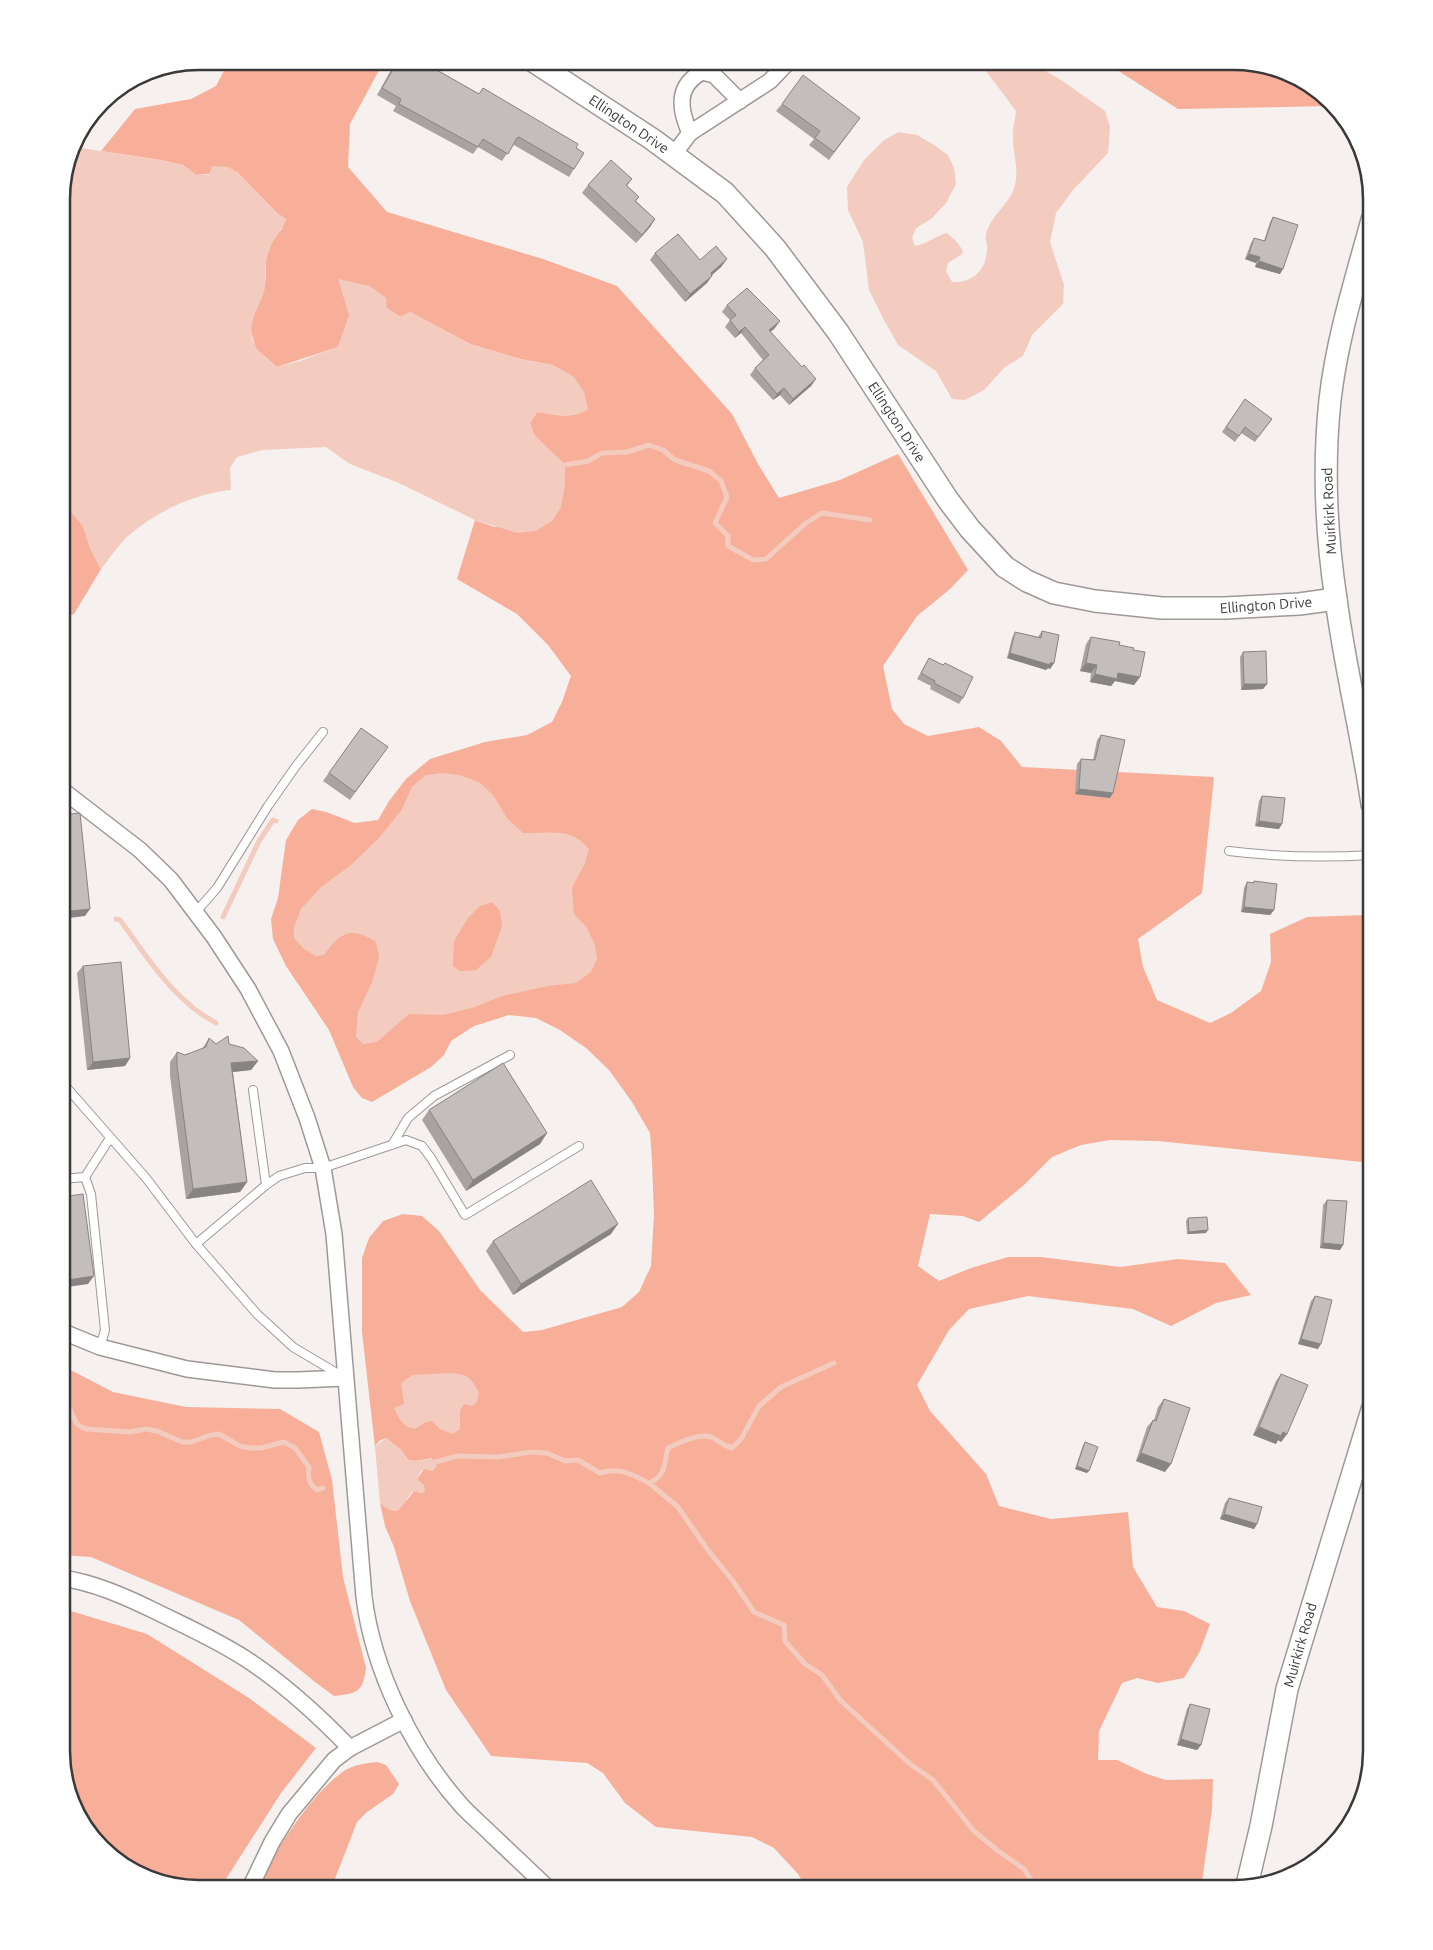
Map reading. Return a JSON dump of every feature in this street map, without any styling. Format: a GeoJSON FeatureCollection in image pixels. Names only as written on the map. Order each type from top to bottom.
{"type":"FeatureCollection","features":[{"type":"Feature","properties":{"kind":"main road","name":"Ellington Drive"},"geometry":{"type":"LineString","coordinates":[[547,70],[674,154],[725,193],[775,248],[838,332],[948,500],[970,529],[1005,567],[1026,581],[1054,593],[1095,601],[1162,608],[1226,608],[1299,604],[1336,599]]}},
{"type":"Feature","properties":{"kind":"main road","name":"Muirkirk Road"},"geometry":{"type":"LineString","coordinates":[[1363,254],[1336,358],[1330,399],[1326,473],[1327,517],[1336,599],[1363,753]]}},
{"type":"Feature","properties":{"kind":"main road","name":"Muirkirk Road"},"geometry":{"type":"LineString","coordinates":[[1248,1879],[1261,1826],[1287,1689],[1363,1440]]}},
{"type":"Feature","properties":{"kind":"street"},"geometry":{"type":"LineString","coordinates":[[674,154],[690,133],[770,82],[781,70]]}},
{"type":"Feature","properties":{"kind":"street"},"geometry":{"type":"LineString","coordinates":[[690,133],[682,111],[682,100],[686,84],[693,77],[702,72],[714,75],[740,101]]}},
{"type":"Feature","properties":{"kind":"street"},"geometry":{"type":"LineString","coordinates":[[70,795],[140,850],[171,880],[234,966],[266,1020],[291,1076],[323,1168],[334,1234],[367,1618],[382,1671],[393,1700],[442,1782],[462,1806],[535,1880]]}},
{"type":"Feature","properties":{"kind":"street"},"geometry":{"type":"LineString","coordinates":[[70,1335],[100,1347],[187,1369],[275,1380],[345,1378]]}},
{"type":"Feature","properties":{"kind":"street"},"geometry":{"type":"LineString","coordinates":[[70,1581],[100,1589],[140,1604],[246,1659],[326,1724],[350,1748]]}},
{"type":"Feature","properties":{"kind":"street"},"geometry":{"type":"LineString","coordinates":[[254,1880],[272,1842],[289,1814],[334,1760],[350,1748],[404,1720]]}},
{"type":"Feature","properties":{"kind":"lane"},"geometry":{"type":"LineString","coordinates":[[195,913],[217,888],[268,806],[323,732]]}},
{"type":"Feature","properties":{"kind":"lane"},"geometry":{"type":"LineString","coordinates":[[1229,851],[1272,856],[1331,858],[1363,856]]}},
{"type":"Feature","properties":{"kind":"lane"},"geometry":{"type":"LineString","coordinates":[[392,1145],[408,1118],[434,1096],[510,1055]]}},
{"type":"Feature","properties":{"kind":"lane"},"geometry":{"type":"LineString","coordinates":[[253,1090],[266,1185]]}},
{"type":"Feature","properties":{"kind":"lane"},"geometry":{"type":"LineString","coordinates":[[70,1091],[146,1178],[196,1244],[257,1314],[303,1354],[345,1378]]}},
{"type":"Feature","properties":{"kind":"lane"},"geometry":{"type":"LineString","coordinates":[[85,1177],[110,1138]]}},
{"type":"Feature","properties":{"kind":"lane"},"geometry":{"type":"LineString","coordinates":[[196,1244],[279,1176],[305,1168],[323,1168],[406,1140],[422,1146],[465,1215],[579,1146]]}},
{"type":"Feature","properties":{"kind":"lane"},"geometry":{"type":"LineString","coordinates":[[70,1178],[85,1177]]}},
{"type":"Feature","properties":{"kind":"lane"},"geometry":{"type":"LineString","coordinates":[[85,1177],[91,1194],[105,1330],[100,1347]]}},
{"type":"Feature","properties":{"kind":"shaded area"},"geometry":{"type":"Polygon","coordinates":[[[224,70],[379,70],[350,124],[348,167],[387,212],[543,259],[617,286],[732,414],[758,464],[779,498],[840,480],[898,454],[968,570],[950,589],[917,616],[883,666],[892,709],[904,724],[928,736],[979,727],[1001,741],[1022,767],[1214,777],[1202,893],[1138,939],[1143,967],[1157,1000],[1210,1023],[1231,1013],[1261,991],[1271,962],[1270,934],[1307,917],[1363,915],[1363,1162],[1158,1141],[1110,1140],[1081,1145],[1052,1157],[1024,1185],[979,1222],[963,1216],[930,1214],[918,1266],[939,1281],[971,1268],[1008,1257],[1041,1257],[1120,1267],[1178,1259],[1225,1263],[1251,1295],[1216,1303],[1171,1326],[1133,1309],[1028,1296],[969,1309],[949,1330],[917,1385],[930,1411],[986,1474],[999,1506],[1051,1519],[1128,1512],[1133,1567],[1157,1607],[1184,1611],[1210,1624],[1200,1651],[1184,1678],[1158,1683],[1137,1678],[1122,1683],[1099,1731],[1098,1760],[1117,1760],[1147,1774],[1166,1780],[1213,1779],[1212,1809],[1202,1880],[802,1880],[774,1848],[752,1837],[656,1827],[625,1803],[603,1773],[587,1763],[491,1756],[446,1690],[410,1601],[394,1547],[385,1526],[380,1503],[385,1507],[407,1500],[414,1491],[422,1493],[417,1479],[432,1458],[415,1461],[408,1460],[402,1451],[386,1438],[379,1441],[375,1447],[362,1332],[362,1258],[369,1238],[383,1221],[403,1214],[422,1216],[439,1231],[480,1290],[523,1332],[542,1330],[622,1307],[639,1292],[651,1266],[654,1215],[650,1133],[632,1102],[609,1070],[586,1048],[560,1030],[536,1018],[509,1015],[474,1026],[451,1041],[444,1055],[431,1067],[372,1102],[362,1098],[353,1087],[329,1030],[286,966],[273,939],[271,919],[278,898],[286,840],[298,820],[312,809],[355,823],[378,820],[389,801],[406,779],[430,759],[485,742],[527,735],[552,722],[562,702],[571,676],[548,645],[517,614],[457,579],[475,520],[494,527],[552,521],[563,494],[565,465],[534,435],[530,423],[537,412],[569,415],[588,409],[553,365],[520,359],[470,344],[410,312],[401,317],[339,279],[350,315],[338,347],[277,367],[256,349],[250,328],[266,278],[266,259],[272,241],[281,230],[286,219],[278,214],[237,172],[196,175],[183,165],[101,151],[135,109],[191,99],[216,86],[224,70]]]}},
{"type":"Feature","properties":{"kind":"shaded area"},"geometry":{"type":"Polygon","coordinates":[[[1044,70],[1061,80],[1105,111],[1110,127],[1108,153],[1073,190],[1056,213],[1050,242],[1064,285],[1063,304],[1032,335],[1023,356],[1005,367],[984,390],[965,400],[952,399],[936,371],[898,345],[869,290],[863,242],[848,210],[847,187],[864,160],[884,140],[899,132],[917,135],[934,145],[948,155],[954,168],[956,184],[946,203],[931,219],[916,228],[912,238],[915,246],[947,233],[963,251],[962,254],[948,263],[946,271],[952,282],[966,280],[977,274],[981,270],[986,257],[988,228],[1008,200],[1016,182],[1013,128],[1016,111],[986,71],[1044,70]]]}},
{"type":"Feature","properties":{"kind":"shaded area"},"geometry":{"type":"Polygon","coordinates":[[[1117,70],[1251,71],[1267,74],[1298,87],[1323,106],[1178,109],[1117,70]]]}},
{"type":"Feature","properties":{"kind":"shaded area"},"geometry":{"type":"Polygon","coordinates":[[[81,148],[183,165],[196,175],[209,175],[212,166],[228,167],[237,172],[278,214],[286,219],[268,252],[264,292],[255,313],[251,331],[254,344],[258,350],[277,367],[338,347],[349,315],[338,279],[370,286],[386,298],[387,308],[401,317],[410,312],[470,344],[520,359],[553,365],[573,376],[584,392],[588,409],[569,416],[537,412],[530,423],[534,435],[565,465],[565,485],[561,507],[552,521],[536,531],[517,533],[475,520],[399,483],[350,464],[326,447],[262,450],[237,457],[230,468],[231,490],[203,495],[189,500],[151,519],[117,547],[101,569],[90,548],[83,526],[70,510],[70,191],[74,166],[81,148]]]}},
{"type":"Feature","properties":{"kind":"shaded area"},"geometry":{"type":"Polygon","coordinates":[[[70,510],[83,526],[90,548],[101,569],[74,614],[70,616],[70,510]]]}},
{"type":"Feature","properties":{"kind":"shaded area"},"geometry":{"type":"Polygon","coordinates":[[[442,773],[459,775],[479,782],[493,795],[507,818],[523,833],[551,832],[567,834],[582,842],[589,849],[585,863],[572,888],[574,914],[587,928],[595,945],[597,959],[591,972],[576,983],[548,986],[502,996],[475,1007],[443,1015],[409,1014],[377,1042],[363,1044],[356,1037],[358,1012],[372,982],[379,957],[376,942],[360,934],[347,934],[335,941],[324,955],[316,956],[304,949],[294,938],[294,927],[301,909],[321,887],[351,865],[378,839],[401,811],[412,787],[426,775],[442,773]],[[492,902],[480,906],[468,918],[454,941],[453,966],[460,971],[476,970],[491,957],[502,926],[500,911],[492,902]]]}},
{"type":"Feature","properties":{"kind":"shaded area"},"geometry":{"type":"Polygon","coordinates":[[[70,1370],[113,1392],[186,1407],[280,1409],[319,1432],[332,1480],[343,1577],[366,1668],[363,1683],[358,1690],[334,1696],[239,1620],[91,1557],[70,1556],[70,1370]]]}},
{"type":"Feature","properties":{"kind":"shaded area"},"geometry":{"type":"Polygon","coordinates":[[[449,1373],[467,1377],[473,1382],[479,1392],[477,1402],[472,1406],[464,1404],[460,1411],[460,1429],[453,1434],[440,1429],[432,1421],[426,1422],[415,1429],[404,1424],[394,1408],[404,1404],[401,1383],[412,1375],[449,1373]]]}},
{"type":"Feature","properties":{"kind":"shaded area"},"geometry":{"type":"Polygon","coordinates":[[[386,1438],[402,1451],[408,1460],[415,1461],[432,1458],[437,1466],[433,1471],[425,1469],[421,1471],[417,1479],[424,1485],[425,1492],[413,1491],[397,1511],[393,1511],[380,1503],[375,1447],[386,1438]]]}},
{"type":"Feature","properties":{"kind":"shaded area"},"geometry":{"type":"Polygon","coordinates":[[[70,1611],[147,1634],[249,1698],[316,1748],[281,1793],[226,1879],[191,1880],[174,1878],[142,1867],[114,1848],[102,1836],[87,1815],[74,1784],[71,1768],[70,1611]]]}},
{"type":"Feature","properties":{"kind":"shaded area"},"geometry":{"type":"Polygon","coordinates":[[[377,1762],[386,1765],[399,1784],[393,1794],[367,1812],[357,1822],[334,1880],[261,1880],[283,1841],[306,1808],[331,1781],[344,1771],[360,1765],[377,1762]]]}},
{"type":"Feature","properties":{"kind":"building"},"geometry":{"type":"Polygon","coordinates":[[[393,70],[437,70],[479,94],[483,88],[578,144],[576,148],[584,153],[574,169],[519,137],[508,154],[483,139],[478,147],[399,104],[401,99],[382,88],[393,70]]]}},
{"type":"Feature","properties":{"kind":"building"},"geometry":{"type":"Polygon","coordinates":[[[803,75],[860,118],[834,152],[815,138],[820,131],[782,104],[803,75]]]}},
{"type":"Feature","properties":{"kind":"building"},"geometry":{"type":"Polygon","coordinates":[[[611,160],[632,179],[626,185],[639,197],[635,201],[655,219],[642,235],[588,185],[611,160]]]}},
{"type":"Feature","properties":{"kind":"building"},"geometry":{"type":"Polygon","coordinates":[[[1273,217],[1298,225],[1283,269],[1259,261],[1260,257],[1249,254],[1254,238],[1265,241],[1273,217]]]}},
{"type":"Feature","properties":{"kind":"building"},"geometry":{"type":"Polygon","coordinates":[[[678,234],[700,260],[716,246],[727,259],[711,273],[712,276],[690,294],[655,253],[678,234]]]}},
{"type":"Feature","properties":{"kind":"building"},"geometry":{"type":"Polygon","coordinates":[[[747,288],[780,321],[769,330],[802,367],[804,365],[816,379],[793,399],[784,388],[777,394],[755,368],[769,355],[745,327],[739,332],[730,320],[736,315],[727,305],[747,288]]]}},
{"type":"Feature","properties":{"kind":"building"},"geometry":{"type":"Polygon","coordinates":[[[1245,399],[1272,419],[1258,437],[1245,427],[1239,436],[1226,427],[1245,399]]]}},
{"type":"Feature","properties":{"kind":"building"},"geometry":{"type":"Polygon","coordinates":[[[1042,631],[1059,635],[1054,663],[1050,663],[1050,665],[1010,653],[1015,632],[1041,638],[1042,631]]]}},
{"type":"Feature","properties":{"kind":"building"},"geometry":{"type":"Polygon","coordinates":[[[1091,637],[1120,642],[1119,645],[1145,652],[1140,677],[1118,673],[1117,679],[1095,674],[1097,665],[1086,663],[1091,637]]]}},
{"type":"Feature","properties":{"kind":"building"},"geometry":{"type":"Polygon","coordinates":[[[1266,651],[1267,684],[1244,684],[1243,652],[1266,651]]]}},
{"type":"Feature","properties":{"kind":"building"},"geometry":{"type":"Polygon","coordinates":[[[929,658],[943,665],[945,663],[973,677],[963,698],[934,683],[935,681],[921,673],[929,658]]]}},
{"type":"Feature","properties":{"kind":"building"},"geometry":{"type":"Polygon","coordinates":[[[361,728],[388,747],[355,792],[329,773],[361,728]]]}},
{"type":"Feature","properties":{"kind":"building"},"geometry":{"type":"Polygon","coordinates":[[[1101,735],[1125,740],[1113,793],[1079,789],[1081,759],[1095,760],[1101,735]]]}},
{"type":"Feature","properties":{"kind":"building"},"geometry":{"type":"Polygon","coordinates":[[[1262,796],[1285,798],[1282,824],[1259,821],[1262,796]]]}},
{"type":"Feature","properties":{"kind":"building"},"geometry":{"type":"Polygon","coordinates":[[[80,813],[90,909],[70,911],[70,814],[80,813]]]}},
{"type":"Feature","properties":{"kind":"building"},"geometry":{"type":"Polygon","coordinates":[[[1254,881],[1277,884],[1274,910],[1244,907],[1247,882],[1254,883],[1254,881]]]}},
{"type":"Feature","properties":{"kind":"building"},"geometry":{"type":"Polygon","coordinates":[[[121,962],[130,1058],[93,1062],[83,966],[121,962]]]}},
{"type":"Feature","properties":{"kind":"building"},"geometry":{"type":"Polygon","coordinates":[[[228,1036],[229,1044],[244,1048],[258,1061],[231,1063],[247,1182],[193,1189],[177,1066],[177,1052],[185,1055],[206,1047],[209,1038],[216,1044],[228,1036]]]}},
{"type":"Feature","properties":{"kind":"building"},"geometry":{"type":"Polygon","coordinates":[[[503,1063],[547,1133],[473,1180],[429,1110],[503,1063]]]}},
{"type":"Feature","properties":{"kind":"building"},"geometry":{"type":"Polygon","coordinates":[[[591,1180],[618,1224],[521,1284],[493,1241],[591,1180]]]}},
{"type":"Feature","properties":{"kind":"building"},"geometry":{"type":"Polygon","coordinates":[[[83,1194],[94,1276],[70,1280],[70,1196],[83,1194]]]}},
{"type":"Feature","properties":{"kind":"building"},"geometry":{"type":"Polygon","coordinates":[[[1327,1200],[1347,1201],[1343,1245],[1323,1243],[1327,1200]]]}},
{"type":"Feature","properties":{"kind":"building"},"geometry":{"type":"Polygon","coordinates":[[[1207,1217],[1208,1230],[1189,1232],[1188,1218],[1207,1217]]]}},
{"type":"Feature","properties":{"kind":"building"},"geometry":{"type":"Polygon","coordinates":[[[1315,1296],[1332,1300],[1321,1344],[1301,1339],[1315,1296]]]}},
{"type":"Feature","properties":{"kind":"building"},"geometry":{"type":"Polygon","coordinates":[[[1281,1374],[1308,1385],[1287,1434],[1283,1432],[1281,1436],[1259,1427],[1281,1374]]]}},
{"type":"Feature","properties":{"kind":"building"},"geometry":{"type":"Polygon","coordinates":[[[1164,1399],[1190,1408],[1171,1464],[1141,1453],[1153,1420],[1156,1421],[1164,1399]]]}},
{"type":"Feature","properties":{"kind":"building"},"geometry":{"type":"Polygon","coordinates":[[[1085,1442],[1098,1447],[1089,1471],[1077,1466],[1085,1442]]]}},
{"type":"Feature","properties":{"kind":"building"},"geometry":{"type":"Polygon","coordinates":[[[1229,1498],[1262,1507],[1257,1524],[1224,1514],[1229,1498]]]}},
{"type":"Feature","properties":{"kind":"building"},"geometry":{"type":"Polygon","coordinates":[[[1190,1704],[1210,1709],[1201,1745],[1181,1739],[1190,1704]]]}},
{"type":"Feature","properties":{"kind":"waterway"},"geometry":{"type":"LineString","coordinates":[[565,465],[588,461],[602,453],[627,452],[649,445],[663,450],[675,460],[709,471],[721,481],[727,497],[715,523],[728,536],[728,546],[753,560],[766,559],[806,523],[822,513],[870,520]]}},
{"type":"Feature","properties":{"kind":"waterway"},"geometry":{"type":"LineString","coordinates":[[223,917],[259,841],[273,820],[276,821]]}},
{"type":"Feature","properties":{"kind":"waterway"},"geometry":{"type":"LineString","coordinates":[[116,919],[120,920],[171,987],[194,1009],[216,1023]]}},
{"type":"Feature","properties":{"kind":"waterway"},"geometry":{"type":"LineString","coordinates":[[436,1462],[457,1456],[498,1457],[531,1452],[547,1453],[565,1461],[578,1460],[600,1473],[620,1471],[649,1483],[659,1477],[665,1464],[668,1448],[700,1436],[711,1437],[732,1448],[741,1439],[759,1406],[781,1387],[834,1363]]}},
{"type":"Feature","properties":{"kind":"waterway"},"geometry":{"type":"LineString","coordinates":[[70,1410],[75,1421],[81,1427],[87,1429],[130,1432],[146,1429],[157,1431],[182,1442],[191,1442],[219,1434],[240,1446],[250,1448],[261,1448],[284,1442],[295,1448],[309,1467],[310,1483],[317,1490],[323,1488]]}},
{"type":"Feature","properties":{"kind":"waterway"},"geometry":{"type":"LineString","coordinates":[[649,1483],[678,1507],[754,1612],[784,1625],[785,1641],[805,1664],[822,1675],[840,1700],[910,1764],[933,1780],[974,1831],[1024,1869],[1031,1880]]}}]}
